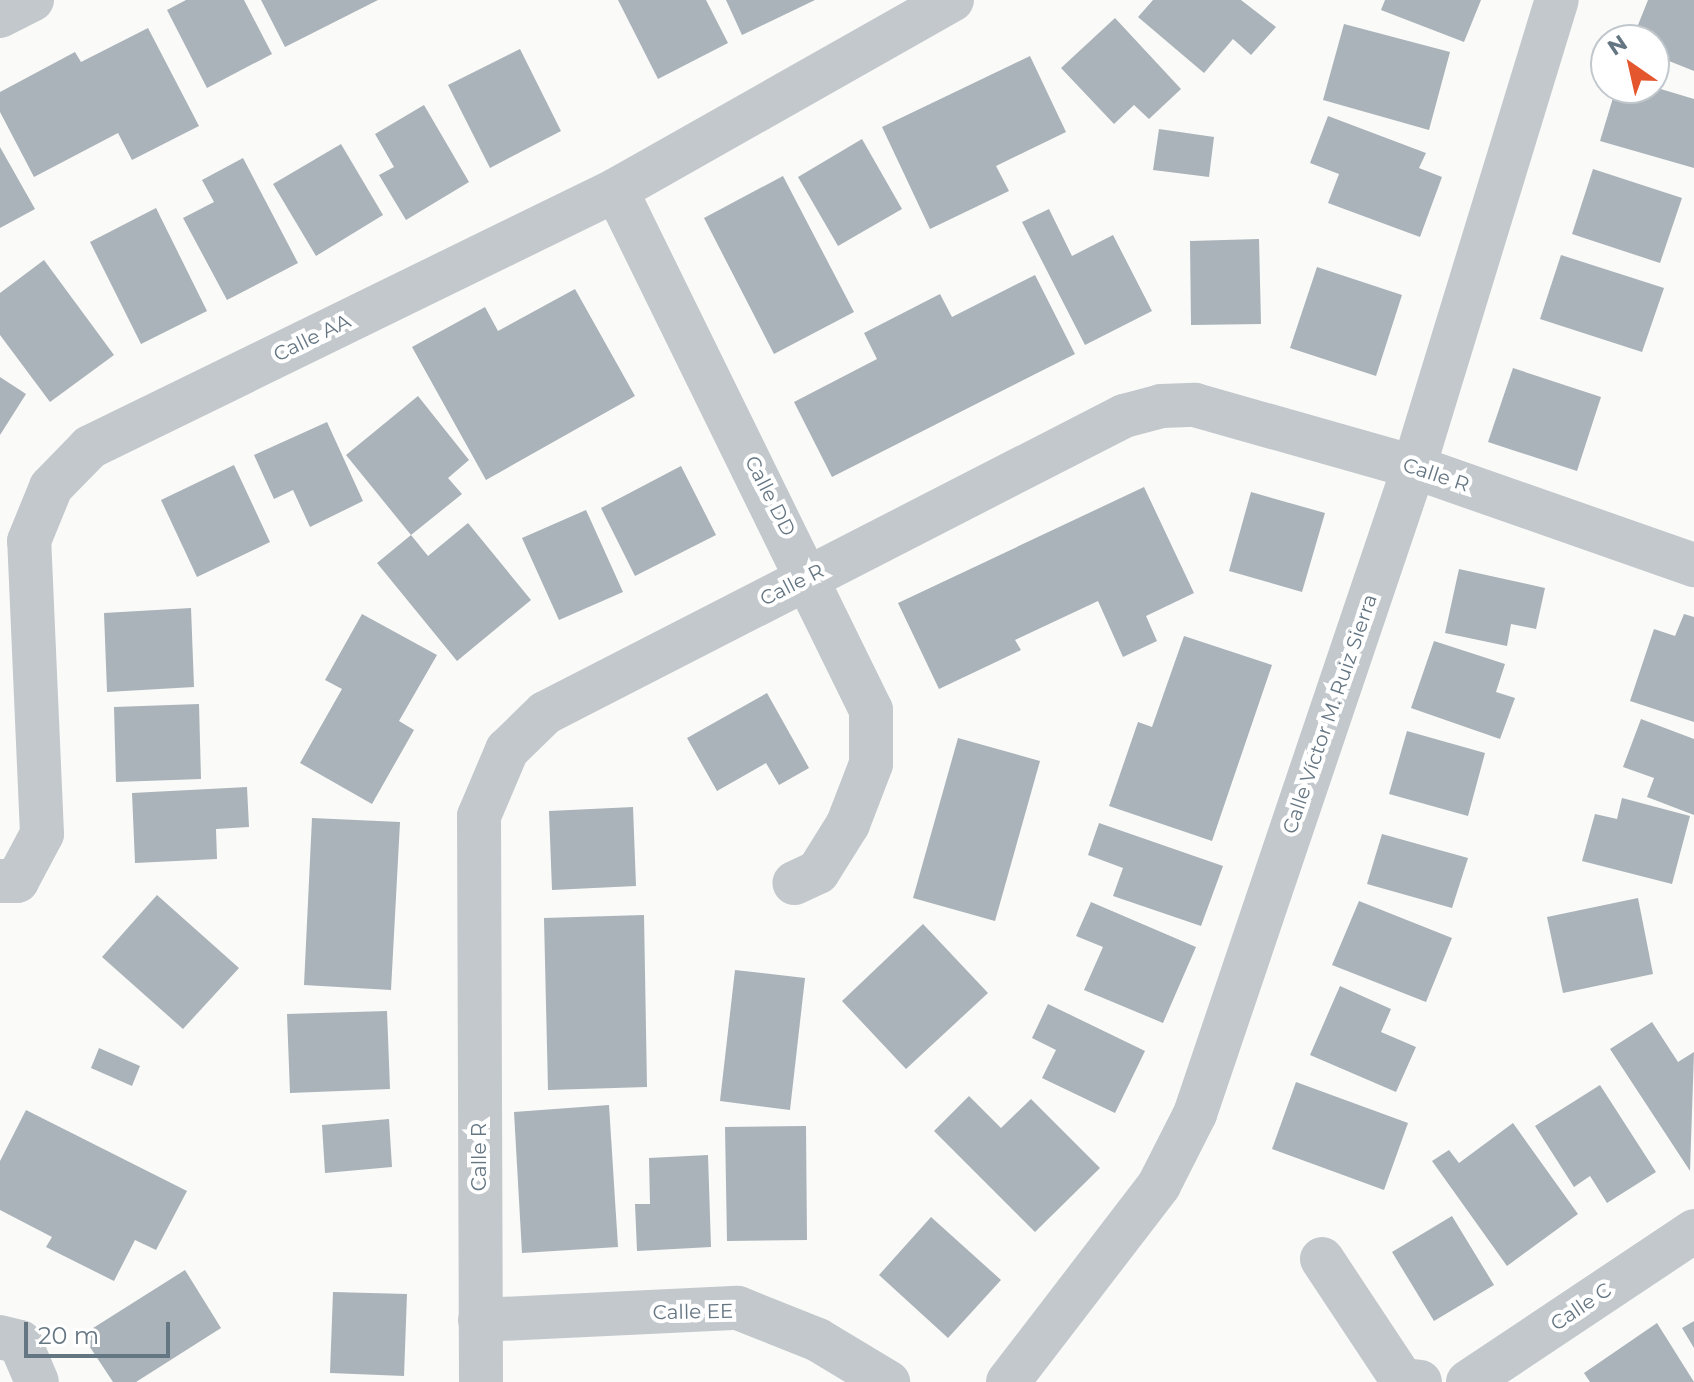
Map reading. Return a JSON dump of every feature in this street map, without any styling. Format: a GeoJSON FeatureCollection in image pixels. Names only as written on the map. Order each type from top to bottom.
{"type":"FeatureCollection","features":[{"type":"Feature","properties":{"kind":"street"},"geometry":{"type":"LineString","coordinates":[[0,16],[32,0]]}},
{"type":"Feature","properties":{"kind":"street","name":"Calle AA"},"geometry":{"type":"LineString","coordinates":[[0,881],[17,881],[42,834],[29,541],[51,487],[90,447],[616,190],[952,0]]}},
{"type":"Feature","properties":{"kind":"street","name":"Calle Víctor M. Ruiz Sierra"},"geometry":{"type":"LineString","coordinates":[[1008,1382],[1159,1185],[1195,1114],[1414,467],[1557,0]]}},
{"type":"Feature","properties":{"kind":"street","name":"Calle DD"},"geometry":{"type":"LineString","coordinates":[[616,190],[809,576],[871,710],[871,764],[848,824],[818,872],[794,883]]}},
{"type":"Feature","properties":{"kind":"street","name":"Calle R"},"geometry":{"type":"LineString","coordinates":[[481,1382],[477,836],[496,768],[545,713],[1124,416],[1161,406],[1195,405],[1414,467],[1694,565]]}},
{"type":"Feature","properties":{"kind":"street","name":"Calle C"},"geometry":{"type":"LineString","coordinates":[[1468,1382],[1694,1231]]}},
{"type":"Feature","properties":{"kind":"street"},"geometry":{"type":"LineString","coordinates":[[1322,1259],[1402,1380],[1420,1382]]}},
{"type":"Feature","properties":{"kind":"street","name":"Calle EE"},"geometry":{"type":"LineString","coordinates":[[480,1320],[738,1308],[818,1340],[888,1382]]}},
{"type":"Feature","properties":{"kind":"street"},"geometry":{"type":"LineString","coordinates":[[0,1337],[20,1342],[37,1382]]}},
{"type":"Feature","properties":{"kind":"building"},"geometry":{"type":"Polygon","coordinates":[[[186,0],[244,0],[272,54],[207,88],[167,10],[186,0]]]}},
{"type":"Feature","properties":{"kind":"building"},"geometry":{"type":"Polygon","coordinates":[[[261,0],[378,0],[285,47],[261,0]]]}},
{"type":"Feature","properties":{"kind":"building"},"geometry":{"type":"Polygon","coordinates":[[[618,0],[706,0],[728,43],[658,79],[618,0]]]}},
{"type":"Feature","properties":{"kind":"building"},"geometry":{"type":"Polygon","coordinates":[[[726,0],[815,0],[742,35],[726,0]]]}},
{"type":"Feature","properties":{"kind":"building"},"geometry":{"type":"Polygon","coordinates":[[[1153,0],[1241,0],[1276,27],[1251,55],[1233,39],[1204,73],[1138,17],[1153,0]]]}},
{"type":"Feature","properties":{"kind":"building"},"geometry":{"type":"Polygon","coordinates":[[[1385,0],[1481,0],[1464,42],[1381,10],[1385,0]]]}},
{"type":"Feature","properties":{"kind":"building"},"geometry":{"type":"Polygon","coordinates":[[[1648,0],[1694,0],[1694,71],[1670,61],[1670,24],[1638,24],[1648,0]]]}},
{"type":"Feature","properties":{"kind":"building"},"geometry":{"type":"Polygon","coordinates":[[[1115,18],[1181,89],[1149,119],[1134,105],[1114,124],[1061,68],[1115,18]]]}},
{"type":"Feature","properties":{"kind":"building"},"geometry":{"type":"Polygon","coordinates":[[[1344,24],[1450,52],[1429,130],[1323,100],[1344,24]]]}},
{"type":"Feature","properties":{"kind":"building"},"geometry":{"type":"Polygon","coordinates":[[[148,28],[199,126],[132,160],[118,133],[34,177],[0,112],[0,92],[75,52],[81,62],[148,28]]]}},
{"type":"Feature","properties":{"kind":"building"},"geometry":{"type":"Polygon","coordinates":[[[520,49],[561,131],[490,168],[448,85],[520,49]]]}},
{"type":"Feature","properties":{"kind":"building"},"geometry":{"type":"Polygon","coordinates":[[[1030,56],[1066,132],[996,166],[1009,191],[930,229],[882,127],[1030,56]]]}},
{"type":"Feature","properties":{"kind":"building"},"geometry":{"type":"Polygon","coordinates":[[[1670,92],[1694,99],[1694,168],[1600,141],[1611,104],[1670,104],[1670,92]]]}},
{"type":"Feature","properties":{"kind":"building"},"geometry":{"type":"Polygon","coordinates":[[[424,105],[469,182],[406,220],[379,175],[394,167],[375,134],[424,105]]]}},
{"type":"Feature","properties":{"kind":"building"},"geometry":{"type":"Polygon","coordinates":[[[1328,116],[1426,153],[1419,168],[1442,177],[1420,237],[1328,203],[1339,174],[1310,163],[1328,116]]]}},
{"type":"Feature","properties":{"kind":"building"},"geometry":{"type":"Polygon","coordinates":[[[1159,129],[1214,137],[1209,177],[1153,170],[1159,129]]]}},
{"type":"Feature","properties":{"kind":"building"},"geometry":{"type":"Polygon","coordinates":[[[862,139],[902,209],[838,246],[798,177],[862,139]]]}},
{"type":"Feature","properties":{"kind":"building"},"geometry":{"type":"Polygon","coordinates":[[[341,144],[383,215],[316,256],[273,184],[341,144]]]}},
{"type":"Feature","properties":{"kind":"building"},"geometry":{"type":"Polygon","coordinates":[[[0,147],[35,209],[0,228],[0,147]]]}},
{"type":"Feature","properties":{"kind":"building"},"geometry":{"type":"Polygon","coordinates":[[[243,158],[298,263],[227,300],[183,218],[214,202],[202,180],[243,158]]]}},
{"type":"Feature","properties":{"kind":"building"},"geometry":{"type":"Polygon","coordinates":[[[1593,169],[1682,198],[1660,263],[1572,234],[1593,169]]]}},
{"type":"Feature","properties":{"kind":"building"},"geometry":{"type":"Polygon","coordinates":[[[783,176],[854,312],[774,354],[704,218],[783,176]]]}},
{"type":"Feature","properties":{"kind":"building"},"geometry":{"type":"Polygon","coordinates":[[[156,208],[207,311],[141,344],[90,242],[156,208]]]}},
{"type":"Feature","properties":{"kind":"building"},"geometry":{"type":"Polygon","coordinates":[[[1049,209],[1072,256],[1113,235],[1152,311],[1085,345],[1022,222],[1049,209]]]}},
{"type":"Feature","properties":{"kind":"building"},"geometry":{"type":"Polygon","coordinates":[[[1259,239],[1261,324],[1191,325],[1190,241],[1259,239]]]}},
{"type":"Feature","properties":{"kind":"building"},"geometry":{"type":"Polygon","coordinates":[[[1561,255],[1664,288],[1642,352],[1540,319],[1561,255]]]}},
{"type":"Feature","properties":{"kind":"building"},"geometry":{"type":"Polygon","coordinates":[[[44,260],[114,355],[50,402],[0,335],[0,293],[44,260]]]}},
{"type":"Feature","properties":{"kind":"building"},"geometry":{"type":"Polygon","coordinates":[[[1317,267],[1402,295],[1376,376],[1290,348],[1317,267]]]}},
{"type":"Feature","properties":{"kind":"building"},"geometry":{"type":"Polygon","coordinates":[[[1035,275],[1075,354],[832,477],[794,402],[877,359],[864,333],[940,294],[952,317],[1035,275]]]}},
{"type":"Feature","properties":{"kind":"building"},"geometry":{"type":"Polygon","coordinates":[[[575,289],[635,396],[486,480],[412,347],[485,307],[498,331],[575,289]]]}},
{"type":"Feature","properties":{"kind":"building"},"geometry":{"type":"Polygon","coordinates":[[[1513,368],[1601,397],[1577,471],[1488,442],[1513,368]]]}},
{"type":"Feature","properties":{"kind":"building"},"geometry":{"type":"Polygon","coordinates":[[[0,377],[26,394],[0,435],[0,377]]]}},
{"type":"Feature","properties":{"kind":"building"},"geometry":{"type":"Polygon","coordinates":[[[418,396],[469,460],[448,478],[462,494],[411,535],[346,455],[418,396]]]}},
{"type":"Feature","properties":{"kind":"building"},"geometry":{"type":"Polygon","coordinates":[[[327,422],[363,501],[310,527],[293,490],[274,499],[254,455],[327,422]]]}},
{"type":"Feature","properties":{"kind":"building"},"geometry":{"type":"Polygon","coordinates":[[[234,465],[270,542],[197,577],[161,500],[234,465]]]}},
{"type":"Feature","properties":{"kind":"building"},"geometry":{"type":"Polygon","coordinates":[[[681,466],[716,535],[635,576],[601,508],[681,466]]]}},
{"type":"Feature","properties":{"kind":"building"},"geometry":{"type":"Polygon","coordinates":[[[1144,487],[1194,593],[1146,616],[1157,641],[1123,657],[1098,601],[1015,640],[1021,650],[939,689],[898,603],[1144,487]]]}},
{"type":"Feature","properties":{"kind":"building"},"geometry":{"type":"Polygon","coordinates":[[[1251,492],[1325,513],[1302,592],[1229,571],[1251,492]]]}},
{"type":"Feature","properties":{"kind":"building"},"geometry":{"type":"Polygon","coordinates":[[[586,510],[623,592],[559,620],[522,538],[586,510]]]}},
{"type":"Feature","properties":{"kind":"building"},"geometry":{"type":"Polygon","coordinates":[[[468,523],[531,600],[457,661],[377,563],[411,535],[428,556],[468,523]]]}},
{"type":"Feature","properties":{"kind":"building"},"geometry":{"type":"Polygon","coordinates":[[[1459,569],[1545,588],[1536,629],[1511,624],[1507,646],[1445,633],[1459,569]]]}},
{"type":"Feature","properties":{"kind":"building"},"geometry":{"type":"Polygon","coordinates":[[[191,608],[194,687],[107,692],[104,613],[191,608]]]}},
{"type":"Feature","properties":{"kind":"building"},"geometry":{"type":"Polygon","coordinates":[[[362,614],[437,655],[399,721],[414,730],[372,804],[300,763],[342,689],[325,680],[362,614]]]}},
{"type":"Feature","properties":{"kind":"building"},"geometry":{"type":"Polygon","coordinates":[[[1684,614],[1694,617],[1694,722],[1630,701],[1654,629],[1675,636],[1684,614]]]}},
{"type":"Feature","properties":{"kind":"building"},"geometry":{"type":"Polygon","coordinates":[[[1184,636],[1272,665],[1212,841],[1109,806],[1138,722],[1152,727],[1184,636]]]}},
{"type":"Feature","properties":{"kind":"building"},"geometry":{"type":"Polygon","coordinates":[[[1434,641],[1505,664],[1496,692],[1515,698],[1500,739],[1411,708],[1434,641]]]}},
{"type":"Feature","properties":{"kind":"building"},"geometry":{"type":"Polygon","coordinates":[[[767,693],[809,768],[779,785],[766,763],[717,791],[687,738],[767,693]]]}},
{"type":"Feature","properties":{"kind":"building"},"geometry":{"type":"Polygon","coordinates":[[[199,704],[201,779],[116,782],[114,707],[199,704]]]}},
{"type":"Feature","properties":{"kind":"building"},"geometry":{"type":"Polygon","coordinates":[[[1641,719],[1694,739],[1694,815],[1647,797],[1654,778],[1623,767],[1641,719]]]}},
{"type":"Feature","properties":{"kind":"building"},"geometry":{"type":"Polygon","coordinates":[[[1407,731],[1485,753],[1468,816],[1389,794],[1407,731]]]}},
{"type":"Feature","properties":{"kind":"building"},"geometry":{"type":"Polygon","coordinates":[[[958,738],[1040,761],[995,921],[913,898],[958,738]]]}},
{"type":"Feature","properties":{"kind":"building"},"geometry":{"type":"Polygon","coordinates":[[[247,787],[249,827],[216,829],[217,859],[135,863],[132,793],[247,787]]]}},
{"type":"Feature","properties":{"kind":"building"},"geometry":{"type":"Polygon","coordinates":[[[1622,798],[1690,816],[1672,884],[1582,861],[1595,814],[1617,819],[1622,798]]]}},
{"type":"Feature","properties":{"kind":"building"},"geometry":{"type":"Polygon","coordinates":[[[633,807],[636,886],[552,890],[549,811],[633,807]]]}},
{"type":"Feature","properties":{"kind":"building"},"geometry":{"type":"Polygon","coordinates":[[[312,818],[400,822],[391,990],[304,985],[312,818]]]}},
{"type":"Feature","properties":{"kind":"building"},"geometry":{"type":"Polygon","coordinates":[[[1099,823],[1223,866],[1201,926],[1113,896],[1123,868],[1088,855],[1099,823]]]}},
{"type":"Feature","properties":{"kind":"building"},"geometry":{"type":"Polygon","coordinates":[[[1382,834],[1468,858],[1452,908],[1367,884],[1382,834]]]}},
{"type":"Feature","properties":{"kind":"building"},"geometry":{"type":"Polygon","coordinates":[[[157,895],[239,968],[183,1029],[102,957],[157,895]]]}},
{"type":"Feature","properties":{"kind":"building"},"geometry":{"type":"Polygon","coordinates":[[[1638,898],[1653,974],[1563,993],[1547,917],[1638,898]]]}},
{"type":"Feature","properties":{"kind":"building"},"geometry":{"type":"Polygon","coordinates":[[[1359,901],[1452,938],[1426,1002],[1332,965],[1359,901]]]}},
{"type":"Feature","properties":{"kind":"building"},"geometry":{"type":"Polygon","coordinates":[[[1091,902],[1196,947],[1163,1023],[1084,990],[1103,947],[1076,936],[1091,902]]]}},
{"type":"Feature","properties":{"kind":"building"},"geometry":{"type":"Polygon","coordinates":[[[644,915],[647,1087],[548,1090],[544,918],[644,915]]]}},
{"type":"Feature","properties":{"kind":"building"},"geometry":{"type":"Polygon","coordinates":[[[923,924],[988,993],[906,1069],[842,1001],[923,924]]]}},
{"type":"Feature","properties":{"kind":"building"},"geometry":{"type":"Polygon","coordinates":[[[735,970],[805,978],[790,1110],[720,1101],[735,970]]]}},
{"type":"Feature","properties":{"kind":"building"},"geometry":{"type":"Polygon","coordinates":[[[1340,986],[1391,1009],[1381,1032],[1416,1047],[1396,1092],[1310,1055],[1340,986]]]}},
{"type":"Feature","properties":{"kind":"building"},"geometry":{"type":"Polygon","coordinates":[[[1048,1004],[1145,1051],[1115,1113],[1042,1078],[1056,1050],[1032,1038],[1048,1004]]]}},
{"type":"Feature","properties":{"kind":"building"},"geometry":{"type":"Polygon","coordinates":[[[387,1011],[390,1089],[290,1093],[287,1014],[387,1011]]]}},
{"type":"Feature","properties":{"kind":"building"},"geometry":{"type":"Polygon","coordinates":[[[1652,1022],[1678,1062],[1694,1052],[1690,1171],[1610,1049],[1652,1022]]]}},
{"type":"Feature","properties":{"kind":"building"},"geometry":{"type":"Polygon","coordinates":[[[99,1048],[140,1066],[132,1086],[91,1068],[99,1048]]]}},
{"type":"Feature","properties":{"kind":"building"},"geometry":{"type":"Polygon","coordinates":[[[1296,1082],[1408,1123],[1384,1190],[1272,1149],[1296,1082]]]}},
{"type":"Feature","properties":{"kind":"building"},"geometry":{"type":"Polygon","coordinates":[[[1600,1085],[1656,1172],[1607,1203],[1590,1176],[1574,1187],[1535,1126],[1600,1085]]]}},
{"type":"Feature","properties":{"kind":"building"},"geometry":{"type":"Polygon","coordinates":[[[969,1096],[1001,1128],[1031,1099],[1100,1168],[1035,1232],[934,1131],[969,1096]]]}},
{"type":"Feature","properties":{"kind":"building"},"geometry":{"type":"Polygon","coordinates":[[[609,1105],[618,1247],[522,1253],[514,1112],[609,1105]]]}},
{"type":"Feature","properties":{"kind":"building"},"geometry":{"type":"Polygon","coordinates":[[[26,1110],[187,1191],[156,1250],[135,1240],[114,1281],[46,1247],[52,1237],[0,1210],[0,1161],[26,1110]]]}},
{"type":"Feature","properties":{"kind":"building"},"geometry":{"type":"Polygon","coordinates":[[[389,1119],[392,1167],[325,1173],[322,1125],[389,1119]]]}},
{"type":"Feature","properties":{"kind":"building"},"geometry":{"type":"Polygon","coordinates":[[[1513,1123],[1578,1214],[1507,1266],[1432,1161],[1449,1150],[1459,1163],[1513,1123]]]}},
{"type":"Feature","properties":{"kind":"building"},"geometry":{"type":"Polygon","coordinates":[[[806,1126],[807,1240],[727,1241],[725,1127],[806,1126]]]}},
{"type":"Feature","properties":{"kind":"building"},"geometry":{"type":"Polygon","coordinates":[[[708,1155],[711,1247],[637,1251],[635,1204],[650,1204],[649,1158],[708,1155]]]}},
{"type":"Feature","properties":{"kind":"building"},"geometry":{"type":"Polygon","coordinates":[[[1452,1216],[1494,1285],[1434,1321],[1392,1252],[1452,1216]]]}},
{"type":"Feature","properties":{"kind":"building"},"geometry":{"type":"Polygon","coordinates":[[[931,1217],[1001,1280],[948,1338],[879,1275],[931,1217]]]}},
{"type":"Feature","properties":{"kind":"building"},"geometry":{"type":"Polygon","coordinates":[[[185,1270],[221,1328],[136,1382],[113,1382],[82,1335],[185,1270]]]}},
{"type":"Feature","properties":{"kind":"building"},"geometry":{"type":"Polygon","coordinates":[[[333,1292],[407,1294],[404,1376],[330,1373],[333,1292]]]}},
{"type":"Feature","properties":{"kind":"building"},"geometry":{"type":"Polygon","coordinates":[[[1694,1321],[1694,1348],[1682,1328],[1694,1321]]]}},
{"type":"Feature","properties":{"kind":"building"},"geometry":{"type":"Polygon","coordinates":[[[1657,1323],[1694,1382],[1590,1382],[1584,1373],[1657,1323]]]}}]}
